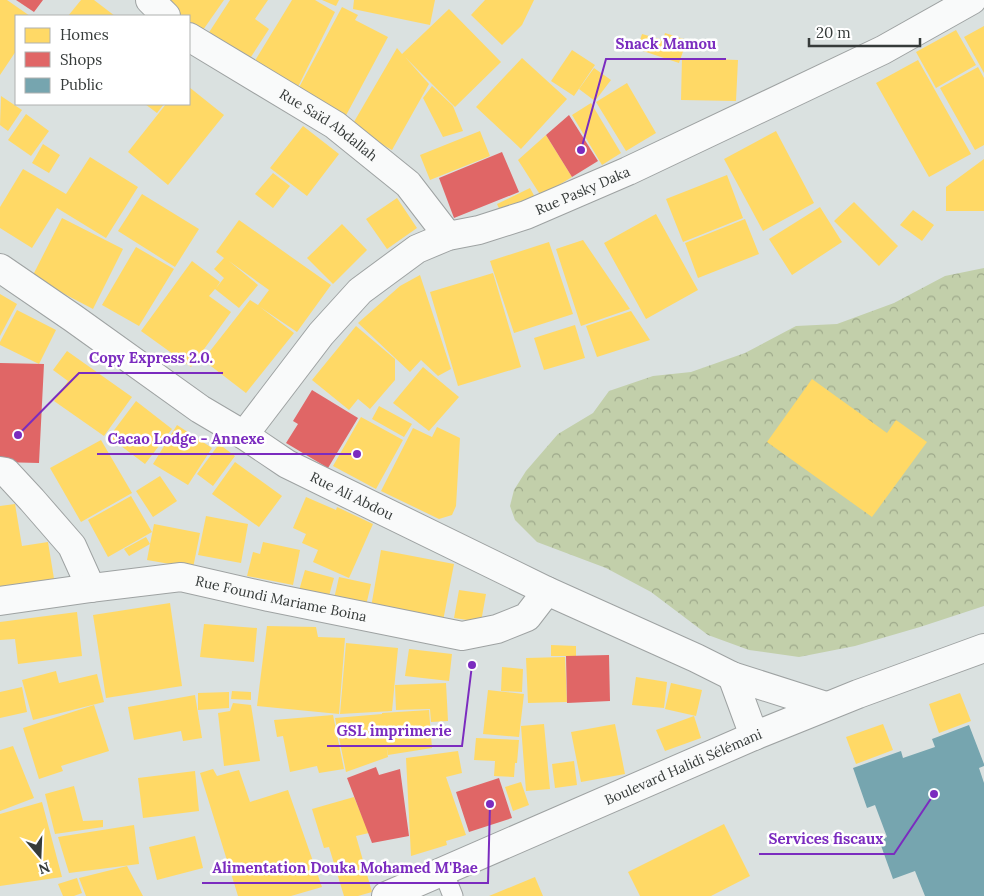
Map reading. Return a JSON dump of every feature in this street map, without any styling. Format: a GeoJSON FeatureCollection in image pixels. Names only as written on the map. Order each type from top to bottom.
{"type":"FeatureCollection","features":[{"type":"Feature","properties":{"kind":"street"},"geometry":{"type":"LineString","coordinates":[[150,0],[165,15]]}},
{"type":"Feature","properties":{"kind":"street","name":"Rue Pasky Daka"},"geometry":{"type":"LineString","coordinates":[[244,435],[321,334],[360,291],[417,250],[448,236],[479,230],[526,215],[628,171],[883,50],[972,0]]}},
{"type":"Feature","properties":{"kind":"street","name":"Rue Saïd Abdallah"},"geometry":{"type":"LineString","coordinates":[[190,37],[335,125],[408,184],[448,236]]}},
{"type":"Feature","properties":{"kind":"street","name":"Rue Ali Abdou"},"geometry":{"type":"LineString","coordinates":[[0,268],[74,318],[200,409],[244,435],[287,464],[547,591],[732,676],[826,706]]}},
{"type":"Feature","properties":{"kind":"street"},"geometry":{"type":"LineString","coordinates":[[0,471],[6,472],[13,479],[72,546],[91,588]]}},
{"type":"Feature","properties":{"kind":"street","name":"Rue Foundi Mariame Boina"},"geometry":{"type":"LineString","coordinates":[[0,602],[181,577],[462,636],[497,629],[527,617],[547,591]]}},
{"type":"Feature","properties":{"kind":"street","name":"Boulevard Halidi Sélémani"},"geometry":{"type":"LineString","coordinates":[[386,896],[826,706],[984,648]]}},
{"type":"Feature","properties":{"kind":"street"},"geometry":{"type":"LineString","coordinates":[[732,676],[754,736]]}},
{"type":"Feature","properties":{"kind":"lane"},"geometry":{"type":"LineString","coordinates":[[443,871],[453,896]]}},
{"type":"Feature","properties":{"kind":"green space"},"geometry":{"type":"Polygon","coordinates":[[[984,268],[984,606],[855,646],[799,657],[749,650],[708,635],[651,592],[606,568],[537,542],[515,520],[510,506],[514,490],[526,471],[558,434],[593,413],[609,391],[653,376],[691,372],[745,353],[796,326],[837,324],[894,303],[945,276],[984,268]]]}},
{"type":"Feature","properties":{"kind":"building: Homes"},"geometry":{"type":"Polygon","coordinates":[[[0,0],[7,0],[29,15],[15,15],[15,52],[0,75],[0,0]]]}},
{"type":"Feature","properties":{"kind":"building: Homes"},"geometry":{"type":"Polygon","coordinates":[[[81,0],[94,0],[114,15],[69,15],[81,0]]]}},
{"type":"Feature","properties":{"kind":"building: Homes"},"geometry":{"type":"Polygon","coordinates":[[[168,0],[224,0],[203,30],[190,22],[190,15],[182,15],[165,4],[168,0]]]}},
{"type":"Feature","properties":{"kind":"building: Homes"},"geometry":{"type":"Polygon","coordinates":[[[230,0],[268,0],[255,19],[269,29],[249,60],[208,34],[230,0]]]}},
{"type":"Feature","properties":{"kind":"building: Homes"},"geometry":{"type":"Polygon","coordinates":[[[292,0],[315,0],[335,12],[296,91],[253,64],[292,0]]]}},
{"type":"Feature","properties":{"kind":"building: Homes"},"geometry":{"type":"Polygon","coordinates":[[[322,0],[339,0],[336,6],[322,0]]]}},
{"type":"Feature","properties":{"kind":"building: Homes"},"geometry":{"type":"Polygon","coordinates":[[[354,0],[435,0],[430,25],[353,9],[354,0]]]}},
{"type":"Feature","properties":{"kind":"building: Homes"},"geometry":{"type":"Polygon","coordinates":[[[485,0],[534,0],[522,25],[502,45],[471,15],[485,0]]]}},
{"type":"Feature","properties":{"kind":"building: Homes"},"geometry":{"type":"Polygon","coordinates":[[[342,7],[358,15],[355,20],[388,37],[343,121],[295,95],[342,7]]]}},
{"type":"Feature","properties":{"kind":"building: Homes"},"geometry":{"type":"Polygon","coordinates":[[[449,9],[501,62],[455,107],[405,57],[429,84],[392,150],[351,127],[397,48],[402,54],[449,9]]]}},
{"type":"Feature","properties":{"kind":"building: Homes"},"geometry":{"type":"Polygon","coordinates":[[[984,26],[984,73],[964,37],[984,26]]]}},
{"type":"Feature","properties":{"kind":"building: Homes"},"geometry":{"type":"Polygon","coordinates":[[[956,30],[976,65],[936,88],[916,52],[956,30]]]}},
{"type":"Feature","properties":{"kind":"building: Homes"},"geometry":{"type":"Polygon","coordinates":[[[665,33],[687,40],[679,63],[637,49],[642,34],[663,40],[665,33]]]}},
{"type":"Feature","properties":{"kind":"building: Homes"},"geometry":{"type":"Polygon","coordinates":[[[572,50],[595,65],[574,96],[551,81],[572,50]]]}},
{"type":"Feature","properties":{"kind":"building: Homes"},"geometry":{"type":"Polygon","coordinates":[[[522,58],[567,99],[521,149],[476,107],[522,58]]]}},
{"type":"Feature","properties":{"kind":"building: Homes"},"geometry":{"type":"Polygon","coordinates":[[[682,58],[738,60],[736,101],[681,100],[682,58]]]}},
{"type":"Feature","properties":{"kind":"building: Homes"},"geometry":{"type":"Polygon","coordinates":[[[918,60],[971,154],[929,177],[876,83],[918,60]]]}},
{"type":"Feature","properties":{"kind":"building: Homes"},"geometry":{"type":"Polygon","coordinates":[[[978,67],[984,78],[984,145],[975,150],[940,88],[978,67]]]}},
{"type":"Feature","properties":{"kind":"building: Homes"},"geometry":{"type":"Polygon","coordinates":[[[594,68],[611,80],[595,101],[579,89],[594,68]]]}},
{"type":"Feature","properties":{"kind":"building: Homes"},"geometry":{"type":"Polygon","coordinates":[[[627,83],[656,133],[626,151],[596,102],[627,83]]]}},
{"type":"Feature","properties":{"kind":"building: Homes"},"geometry":{"type":"Polygon","coordinates":[[[432,86],[453,106],[463,131],[443,137],[423,98],[432,86]]]}},
{"type":"Feature","properties":{"kind":"building: Homes"},"geometry":{"type":"Polygon","coordinates":[[[190,88],[224,115],[168,185],[128,152],[165,105],[190,105],[190,88]]]}},
{"type":"Feature","properties":{"kind":"building: Homes"},"geometry":{"type":"Polygon","coordinates":[[[1,96],[22,110],[8,131],[0,125],[1,96]]]}},
{"type":"Feature","properties":{"kind":"building: Homes"},"geometry":{"type":"Polygon","coordinates":[[[591,103],[621,153],[602,165],[572,115],[591,103]]]}},
{"type":"Feature","properties":{"kind":"building: Homes"},"geometry":{"type":"Polygon","coordinates":[[[146,105],[163,105],[157,113],[146,105]]]}},
{"type":"Feature","properties":{"kind":"building: Homes"},"geometry":{"type":"Polygon","coordinates":[[[26,114],[49,131],[31,156],[8,140],[26,114]]]}},
{"type":"Feature","properties":{"kind":"building: Homes"},"geometry":{"type":"Polygon","coordinates":[[[303,126],[339,154],[307,196],[270,168],[303,126]]]}},
{"type":"Feature","properties":{"kind":"building: Homes"},"geometry":{"type":"Polygon","coordinates":[[[480,131],[490,156],[430,180],[420,155],[480,131]]]}},
{"type":"Feature","properties":{"kind":"building: Homes"},"geometry":{"type":"Polygon","coordinates":[[[776,131],[814,203],[763,231],[724,159],[776,131]]]}},
{"type":"Feature","properties":{"kind":"building: Homes"},"geometry":{"type":"Polygon","coordinates":[[[546,135],[572,177],[541,196],[518,160],[546,135]]]}},
{"type":"Feature","properties":{"kind":"building: Homes"},"geometry":{"type":"Polygon","coordinates":[[[43,144],[60,155],[49,173],[32,163],[43,144]]]}},
{"type":"Feature","properties":{"kind":"building: Homes"},"geometry":{"type":"Polygon","coordinates":[[[90,157],[138,187],[106,238],[57,208],[32,248],[0,228],[0,207],[23,169],[66,194],[90,157]]]}},
{"type":"Feature","properties":{"kind":"building: Homes"},"geometry":{"type":"Polygon","coordinates":[[[984,159],[984,211],[946,211],[946,187],[984,159]]]}},
{"type":"Feature","properties":{"kind":"building: Homes"},"geometry":{"type":"Polygon","coordinates":[[[273,173],[290,186],[273,208],[255,194],[273,173]]]}},
{"type":"Feature","properties":{"kind":"building: Homes"},"geometry":{"type":"Polygon","coordinates":[[[727,175],[743,218],[683,242],[666,199],[727,175]]]}},
{"type":"Feature","properties":{"kind":"building: Homes"},"geometry":{"type":"Polygon","coordinates":[[[530,188],[537,201],[503,217],[497,204],[530,188]]]}},
{"type":"Feature","properties":{"kind":"building: Homes"},"geometry":{"type":"Polygon","coordinates":[[[142,194],[199,229],[175,267],[118,231],[142,194]]]}},
{"type":"Feature","properties":{"kind":"building: Homes"},"geometry":{"type":"Polygon","coordinates":[[[397,198],[417,228],[387,249],[366,219],[397,198]]]}},
{"type":"Feature","properties":{"kind":"building: Homes"},"geometry":{"type":"Polygon","coordinates":[[[854,202],[898,246],[879,266],[834,221],[854,202]]]}},
{"type":"Feature","properties":{"kind":"building: Homes"},"geometry":{"type":"Polygon","coordinates":[[[820,207],[842,242],[792,275],[769,239],[820,207]]]}},
{"type":"Feature","properties":{"kind":"building: Homes"},"geometry":{"type":"Polygon","coordinates":[[[913,210],[934,225],[922,241],[900,225],[913,210]]]}},
{"type":"Feature","properties":{"kind":"building: Homes"},"geometry":{"type":"Polygon","coordinates":[[[656,214],[698,290],[646,319],[604,243],[656,214]]]}},
{"type":"Feature","properties":{"kind":"building: Homes"},"geometry":{"type":"Polygon","coordinates":[[[62,218],[123,249],[93,309],[32,277],[62,218]]]}},
{"type":"Feature","properties":{"kind":"building: Homes"},"geometry":{"type":"Polygon","coordinates":[[[745,219],[759,254],[698,278],[685,243],[745,219]]]}},
{"type":"Feature","properties":{"kind":"building: Homes"},"geometry":{"type":"Polygon","coordinates":[[[239,220],[331,285],[297,332],[260,307],[294,333],[246,393],[203,360],[250,300],[258,305],[269,290],[229,261],[258,285],[239,308],[215,289],[209,296],[231,312],[191,367],[141,331],[192,261],[220,282],[216,288],[224,278],[214,269],[224,258],[216,252],[239,220]]]}},
{"type":"Feature","properties":{"kind":"building: Homes"},"geometry":{"type":"Polygon","coordinates":[[[342,224],[367,250],[333,284],[307,258],[342,224]]]}},
{"type":"Feature","properties":{"kind":"building: Homes"},"geometry":{"type":"Polygon","coordinates":[[[583,240],[630,309],[581,326],[556,249],[583,240]]]}},
{"type":"Feature","properties":{"kind":"building: Homes"},"geometry":{"type":"Polygon","coordinates":[[[549,242],[573,314],[514,333],[490,261],[549,242]]]}},
{"type":"Feature","properties":{"kind":"building: Homes"},"geometry":{"type":"Polygon","coordinates":[[[136,247],[174,269],[139,326],[102,305],[136,247]]]}},
{"type":"Feature","properties":{"kind":"building: Homes"},"geometry":{"type":"Polygon","coordinates":[[[493,273],[521,367],[458,386],[430,292],[493,273]]]}},
{"type":"Feature","properties":{"kind":"building: Homes"},"geometry":{"type":"Polygon","coordinates":[[[420,275],[451,369],[438,376],[421,360],[410,372],[358,323],[400,286],[420,275]]]}},
{"type":"Feature","properties":{"kind":"building: Homes"},"geometry":{"type":"Polygon","coordinates":[[[0,294],[17,304],[0,336],[0,294]]]}},
{"type":"Feature","properties":{"kind":"building: Homes"},"geometry":{"type":"Polygon","coordinates":[[[17,310],[56,330],[39,364],[0,345],[17,310]]]}},
{"type":"Feature","properties":{"kind":"building: Homes"},"geometry":{"type":"Polygon","coordinates":[[[631,311],[650,340],[597,357],[586,326],[631,311]]]}},
{"type":"Feature","properties":{"kind":"building: Homes"},"geometry":{"type":"Polygon","coordinates":[[[575,325],[585,358],[544,370],[534,338],[575,325]]]}},
{"type":"Feature","properties":{"kind":"building: Homes"},"geometry":{"type":"Polygon","coordinates":[[[356,326],[395,359],[395,380],[370,409],[358,399],[349,410],[312,380],[356,326]]]}},
{"type":"Feature","properties":{"kind":"building: Homes"},"geometry":{"type":"Polygon","coordinates":[[[67,351],[132,397],[104,436],[54,401],[68,381],[53,370],[67,351]]]}},
{"type":"Feature","properties":{"kind":"building: Homes"},"geometry":{"type":"Polygon","coordinates":[[[423,367],[459,397],[429,431],[393,403],[423,367]]]}},
{"type":"Feature","properties":{"kind":"building: Homes"},"geometry":{"type":"Polygon","coordinates":[[[812,379],[887,433],[896,420],[927,442],[872,517],[767,442],[812,379]]]}},
{"type":"Feature","properties":{"kind":"building: Homes"},"geometry":{"type":"Polygon","coordinates":[[[136,401],[172,429],[145,464],[109,437],[136,401]]]}},
{"type":"Feature","properties":{"kind":"building: Homes"},"geometry":{"type":"Polygon","coordinates":[[[379,406],[412,424],[404,437],[372,419],[379,406]]]}},
{"type":"Feature","properties":{"kind":"building: Homes"},"geometry":{"type":"Polygon","coordinates":[[[361,417],[403,440],[376,489],[333,466],[361,417]]]}},
{"type":"Feature","properties":{"kind":"building: Homes"},"geometry":{"type":"Polygon","coordinates":[[[177,425],[212,448],[188,485],[153,464],[177,425]]]}},
{"type":"Feature","properties":{"kind":"building: Homes"},"geometry":{"type":"Polygon","coordinates":[[[437,427],[460,438],[456,506],[452,515],[439,519],[381,491],[413,428],[432,437],[437,427]]]}},
{"type":"Feature","properties":{"kind":"building: Homes"},"geometry":{"type":"Polygon","coordinates":[[[101,440],[132,493],[81,522],[50,468],[101,440]]]}},
{"type":"Feature","properties":{"kind":"building: Homes"},"geometry":{"type":"Polygon","coordinates":[[[219,444],[235,456],[213,486],[197,474],[219,444]]]}},
{"type":"Feature","properties":{"kind":"building: Homes"},"geometry":{"type":"Polygon","coordinates":[[[235,462],[282,496],[259,527],[212,494],[235,462]]]}},
{"type":"Feature","properties":{"kind":"building: Homes"},"geometry":{"type":"Polygon","coordinates":[[[160,476],[177,501],[153,517],[136,491],[160,476]]]}},
{"type":"Feature","properties":{"kind":"building: Homes"},"geometry":{"type":"Polygon","coordinates":[[[131,496],[152,532],[108,557],[88,520],[131,496]]]}},
{"type":"Feature","properties":{"kind":"building: Homes"},"geometry":{"type":"Polygon","coordinates":[[[306,497],[336,510],[337,507],[373,524],[349,578],[313,562],[318,550],[302,543],[306,534],[293,528],[306,497]]]}},
{"type":"Feature","properties":{"kind":"building: Homes"},"geometry":{"type":"Polygon","coordinates":[[[15,504],[22,546],[48,542],[56,591],[0,600],[0,506],[15,504]]]}},
{"type":"Feature","properties":{"kind":"building: Homes"},"geometry":{"type":"Polygon","coordinates":[[[206,516],[248,524],[241,563],[198,555],[206,516]]]}},
{"type":"Feature","properties":{"kind":"building: Homes"},"geometry":{"type":"Polygon","coordinates":[[[154,524],[200,533],[193,568],[147,560],[154,524]]]}},
{"type":"Feature","properties":{"kind":"building: Homes"},"geometry":{"type":"Polygon","coordinates":[[[146,537],[150,544],[129,556],[124,549],[146,537]]]}},
{"type":"Feature","properties":{"kind":"building: Homes"},"geometry":{"type":"Polygon","coordinates":[[[263,542],[300,550],[293,585],[247,576],[253,552],[260,554],[263,542]]]}},
{"type":"Feature","properties":{"kind":"building: Homes"},"geometry":{"type":"Polygon","coordinates":[[[381,550],[454,564],[442,626],[370,613],[381,550]]]}},
{"type":"Feature","properties":{"kind":"building: Homes"},"geometry":{"type":"Polygon","coordinates":[[[305,570],[334,578],[327,603],[298,594],[305,570]]]}},
{"type":"Feature","properties":{"kind":"building: Homes"},"geometry":{"type":"Polygon","coordinates":[[[339,577],[371,584],[365,610],[333,603],[339,577]]]}},
{"type":"Feature","properties":{"kind":"building: Homes"},"geometry":{"type":"Polygon","coordinates":[[[459,590],[486,594],[481,622],[454,618],[459,590]]]}},
{"type":"Feature","properties":{"kind":"building: Homes"},"geometry":{"type":"Polygon","coordinates":[[[170,603],[182,686],[106,698],[93,615],[170,603]]]}},
{"type":"Feature","properties":{"kind":"building: Homes"},"geometry":{"type":"Polygon","coordinates":[[[77,612],[82,656],[18,664],[15,639],[0,640],[0,622],[77,612]]]}},
{"type":"Feature","properties":{"kind":"building: Homes"},"geometry":{"type":"Polygon","coordinates":[[[204,624],[257,628],[254,662],[200,657],[204,624]]]}},
{"type":"Feature","properties":{"kind":"building: Homes"},"geometry":{"type":"Polygon","coordinates":[[[267,626],[316,627],[318,637],[345,638],[339,714],[257,706],[267,626]]]}},
{"type":"Feature","properties":{"kind":"building: Homes"},"geometry":{"type":"Polygon","coordinates":[[[346,643],[398,648],[392,711],[340,714],[346,643]]]}},
{"type":"Feature","properties":{"kind":"building: Homes"},"geometry":{"type":"Polygon","coordinates":[[[551,645],[576,646],[576,656],[551,656],[551,645]]]}},
{"type":"Feature","properties":{"kind":"building: Homes"},"geometry":{"type":"Polygon","coordinates":[[[409,649],[452,654],[449,681],[405,676],[409,649]]]}},
{"type":"Feature","properties":{"kind":"building: Homes"},"geometry":{"type":"Polygon","coordinates":[[[565,657],[567,702],[528,703],[526,658],[565,657]]]}},
{"type":"Feature","properties":{"kind":"building: Homes"},"geometry":{"type":"Polygon","coordinates":[[[502,667],[523,669],[522,692],[501,691],[502,667]]]}},
{"type":"Feature","properties":{"kind":"building: Homes"},"geometry":{"type":"Polygon","coordinates":[[[56,671],[59,683],[97,674],[104,702],[33,720],[22,680],[56,671]]]}},
{"type":"Feature","properties":{"kind":"building: Homes"},"geometry":{"type":"Polygon","coordinates":[[[636,677],[667,682],[664,708],[632,705],[636,677]]]}},
{"type":"Feature","properties":{"kind":"building: Homes"},"geometry":{"type":"Polygon","coordinates":[[[446,683],[448,721],[431,722],[430,709],[396,710],[395,685],[446,683]]]}},
{"type":"Feature","properties":{"kind":"building: Homes"},"geometry":{"type":"Polygon","coordinates":[[[671,683],[702,690],[696,716],[665,709],[671,683]]]}},
{"type":"Feature","properties":{"kind":"building: Homes"},"geometry":{"type":"Polygon","coordinates":[[[22,687],[27,712],[0,718],[0,692],[22,687]]]}},
{"type":"Feature","properties":{"kind":"building: Homes"},"geometry":{"type":"Polygon","coordinates":[[[488,690],[524,694],[519,737],[483,734],[488,690]]]}},
{"type":"Feature","properties":{"kind":"building: Homes"},"geometry":{"type":"Polygon","coordinates":[[[232,691],[251,692],[251,700],[231,699],[232,691]]]}},
{"type":"Feature","properties":{"kind":"building: Homes"},"geometry":{"type":"Polygon","coordinates":[[[229,692],[229,708],[198,710],[198,693],[229,692]]]}},
{"type":"Feature","properties":{"kind":"building: Homes"},"geometry":{"type":"Polygon","coordinates":[[[960,693],[971,721],[939,733],[929,704],[960,693]]]}},
{"type":"Feature","properties":{"kind":"building: Homes"},"geometry":{"type":"Polygon","coordinates":[[[195,695],[202,738],[183,741],[181,731],[134,740],[128,707],[195,695]]]}},
{"type":"Feature","properties":{"kind":"building: Homes"},"geometry":{"type":"Polygon","coordinates":[[[233,703],[251,705],[260,761],[224,766],[218,713],[230,711],[233,703]]]}},
{"type":"Feature","properties":{"kind":"building: Homes"},"geometry":{"type":"Polygon","coordinates":[[[94,705],[109,751],[61,766],[63,771],[39,779],[23,728],[94,705]]]}},
{"type":"Feature","properties":{"kind":"building: Homes"},"geometry":{"type":"Polygon","coordinates":[[[429,710],[432,748],[388,755],[386,743],[388,757],[346,772],[335,718],[429,710]]]}},
{"type":"Feature","properties":{"kind":"building: Homes"},"geometry":{"type":"Polygon","coordinates":[[[333,715],[344,769],[319,773],[317,766],[290,772],[283,736],[277,737],[274,720],[333,715]]]}},
{"type":"Feature","properties":{"kind":"building: Homes"},"geometry":{"type":"Polygon","coordinates":[[[694,716],[701,738],[665,751],[656,730],[694,716]]]}},
{"type":"Feature","properties":{"kind":"building: Homes"},"geometry":{"type":"Polygon","coordinates":[[[544,724],[550,789],[526,791],[521,726],[544,724]]]}},
{"type":"Feature","properties":{"kind":"building: Homes"},"geometry":{"type":"Polygon","coordinates":[[[615,724],[625,774],[581,782],[571,732],[615,724]]]}},
{"type":"Feature","properties":{"kind":"building: Homes"},"geometry":{"type":"Polygon","coordinates":[[[883,724],[893,750],[856,764],[846,737],[883,724]]]}},
{"type":"Feature","properties":{"kind":"building: Homes"},"geometry":{"type":"Polygon","coordinates":[[[476,738],[519,740],[514,777],[494,776],[495,761],[474,760],[476,738]]]}},
{"type":"Feature","properties":{"kind":"building: Homes"},"geometry":{"type":"Polygon","coordinates":[[[13,746],[34,798],[0,811],[0,750],[13,746]]]}},
{"type":"Feature","properties":{"kind":"building: Homes"},"geometry":{"type":"Polygon","coordinates":[[[458,751],[462,773],[446,777],[466,835],[446,841],[447,845],[411,856],[406,758],[458,751]]]}},
{"type":"Feature","properties":{"kind":"building: Homes"},"geometry":{"type":"Polygon","coordinates":[[[574,761],[577,785],[555,788],[552,764],[574,761]]]}},
{"type":"Feature","properties":{"kind":"building: Homes"},"geometry":{"type":"Polygon","coordinates":[[[213,769],[217,776],[239,770],[250,802],[288,790],[322,887],[291,896],[238,896],[200,773],[213,769]]]}},
{"type":"Feature","properties":{"kind":"building: Homes"},"geometry":{"type":"Polygon","coordinates":[[[195,771],[199,811],[143,818],[138,778],[195,771]]]}},
{"type":"Feature","properties":{"kind":"building: Homes"},"geometry":{"type":"Polygon","coordinates":[[[521,782],[529,805],[513,811],[505,787],[521,782]]]}},
{"type":"Feature","properties":{"kind":"building: Homes"},"geometry":{"type":"Polygon","coordinates":[[[74,786],[83,821],[103,820],[103,827],[55,834],[45,794],[74,786]]]}},
{"type":"Feature","properties":{"kind":"building: Homes"},"geometry":{"type":"Polygon","coordinates":[[[354,797],[369,833],[356,836],[372,892],[358,896],[344,896],[329,847],[324,848],[312,809],[354,797]]]}},
{"type":"Feature","properties":{"kind":"building: Homes"},"geometry":{"type":"Polygon","coordinates":[[[42,802],[62,877],[0,886],[0,814],[42,802]]]}},
{"type":"Feature","properties":{"kind":"building: Homes"},"geometry":{"type":"Polygon","coordinates":[[[724,824],[750,876],[711,896],[640,896],[628,872],[724,824]]]}},
{"type":"Feature","properties":{"kind":"building: Homes"},"geometry":{"type":"Polygon","coordinates":[[[134,825],[139,864],[69,873],[58,837],[134,825]]]}},
{"type":"Feature","properties":{"kind":"building: Homes"},"geometry":{"type":"Polygon","coordinates":[[[195,836],[203,868],[157,880],[149,847],[195,836]]]}},
{"type":"Feature","properties":{"kind":"building: Homes"},"geometry":{"type":"Polygon","coordinates":[[[127,866],[143,896],[86,896],[79,878],[127,866]]]}},
{"type":"Feature","properties":{"kind":"building: Homes"},"geometry":{"type":"Polygon","coordinates":[[[535,877],[543,896],[489,896],[535,877]]]}},
{"type":"Feature","properties":{"kind":"building: Homes"},"geometry":{"type":"Polygon","coordinates":[[[77,878],[82,893],[74,896],[63,896],[58,884],[77,878]]]}},
{"type":"Feature","properties":{"kind":"building: Shops"},"geometry":{"type":"Polygon","coordinates":[[[16,0],[43,0],[34,12],[16,0]]]}},
{"type":"Feature","properties":{"kind":"building: Shops"},"geometry":{"type":"Polygon","coordinates":[[[569,115],[598,161],[572,177],[546,135],[569,115]]]}},
{"type":"Feature","properties":{"kind":"building: Shops"},"geometry":{"type":"Polygon","coordinates":[[[502,152],[519,192],[454,218],[439,178],[502,152]]]}},
{"type":"Feature","properties":{"kind":"building: Shops"},"geometry":{"type":"Polygon","coordinates":[[[0,363],[44,364],[39,463],[0,462],[0,363]]]}},
{"type":"Feature","properties":{"kind":"building: Shops"},"geometry":{"type":"Polygon","coordinates":[[[312,390],[358,418],[328,468],[286,443],[298,424],[293,421],[312,390]]]}},
{"type":"Feature","properties":{"kind":"building: Shops"},"geometry":{"type":"Polygon","coordinates":[[[609,655],[610,701],[567,703],[566,656],[609,655]]]}},
{"type":"Feature","properties":{"kind":"building: Shops"},"geometry":{"type":"Polygon","coordinates":[[[376,767],[379,775],[400,769],[409,836],[372,843],[347,778],[376,767]]]}},
{"type":"Feature","properties":{"kind":"building: Shops"},"geometry":{"type":"Polygon","coordinates":[[[499,778],[512,818],[469,832],[456,792],[499,778]]]}},
{"type":"Feature","properties":{"kind":"building: Public"},"geometry":{"type":"Polygon","coordinates":[[[969,725],[984,764],[984,766],[979,768],[984,783],[984,896],[925,896],[915,871],[893,879],[879,840],[887,837],[875,805],[867,808],[853,768],[901,751],[903,758],[935,747],[932,739],[969,725]]]}},
{"type":"Feature","properties":{"kind":"place","name":"Snack Mamou"},"geometry":{"type":"Point","coordinates":[581,150]}},
{"type":"Feature","properties":{"kind":"place","name":"Copy Express 2.0."},"geometry":{"type":"Point","coordinates":[18,435]}},
{"type":"Feature","properties":{"kind":"place","name":"Cacao Lodge - Annexe"},"geometry":{"type":"Point","coordinates":[357,454]}},
{"type":"Feature","properties":{"kind":"place","name":"GSL imprimerie"},"geometry":{"type":"Point","coordinates":[472,665]}},
{"type":"Feature","properties":{"kind":"place","name":"Services fiscaux"},"geometry":{"type":"Point","coordinates":[934,794]}},
{"type":"Feature","properties":{"kind":"place","name":"Alimentation Douka Mohamed M'Bae"},"geometry":{"type":"Point","coordinates":[490,804]}}]}
